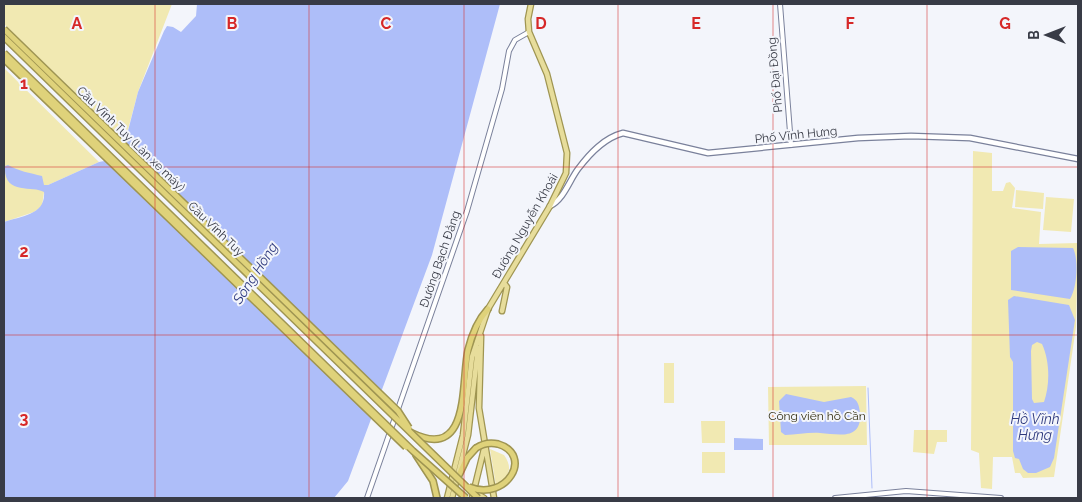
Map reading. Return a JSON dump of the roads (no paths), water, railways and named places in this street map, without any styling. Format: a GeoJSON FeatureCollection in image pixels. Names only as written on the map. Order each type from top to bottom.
{"type":"FeatureCollection","features":[{"type":"Feature","properties":{"kind":"highway","name":"Cầu Vĩnh Tuy (Làn xe máy)"},"geometry":{"type":"LineString","coordinates":[[4,29],[398,411],[412,433]]}},
{"type":"Feature","properties":{"kind":"highway","name":"Cầu Vĩnh Tuy"},"geometry":{"type":"LineString","coordinates":[[4,37],[459,478],[474,497]]}},
{"type":"Feature","properties":{"kind":"highway","name":"Cầu Vĩnh Tuy"},"geometry":{"type":"LineString","coordinates":[[4,53],[413,451],[466,498]]}},
{"type":"Feature","properties":{"kind":"highway"},"geometry":{"type":"LineString","coordinates":[[4,59],[401,443],[413,451],[433,481],[437,498]]}},
{"type":"Feature","properties":{"kind":"highway"},"geometry":{"type":"LineString","coordinates":[[412,433],[422,438],[438,438],[445,437],[455,428],[461,411],[468,350],[476,327],[488,309]]}},
{"type":"Feature","properties":{"kind":"highway"},"geometry":{"type":"LineString","coordinates":[[490,443],[506,448],[514,462],[513,477],[505,488],[490,493],[472,489],[459,478],[467,458],[476,448],[490,443]]}},
{"type":"Feature","properties":{"kind":"main road","name":"Đường Nguyễn Khoái"},"geometry":{"type":"LineString","coordinates":[[452,498],[459,478],[471,416],[480,333],[488,309],[550,206],[566,173],[567,154],[547,74],[529,32],[530,4]]}},
{"type":"Feature","properties":{"kind":"main road","name":"Phố Vĩnh Hưng"},"geometry":{"type":"LineString","coordinates":[[550,206],[556,203],[578,169],[602,142],[611,136],[623,133],[708,153],[890,136],[956,138],[1078,159]]}},
{"type":"Feature","properties":{"kind":"main road"},"geometry":{"type":"LineString","coordinates":[[502,310],[507,286],[504,283]]}},
{"type":"Feature","properties":{"kind":"main road"},"geometry":{"type":"LineString","coordinates":[[480,333],[482,351],[479,408],[484,448],[494,498]]}},
{"type":"Feature","properties":{"kind":"main road","name":"Đường Nguyễn Khoái"},"geometry":{"type":"LineString","coordinates":[[447,498],[462,436],[472,357],[479,339]]}},
{"type":"Feature","properties":{"kind":"main road"},"geometry":{"type":"LineString","coordinates":[[484,448],[474,497],[479,495],[484,498]]}},
{"type":"Feature","properties":{"kind":"street","name":"Phố Đại Đồng"},"geometry":{"type":"LineString","coordinates":[[780,4],[791,145]]}},
{"type":"Feature","properties":{"kind":"street","name":"Đường Bạch Đằng"},"geometry":{"type":"LineString","coordinates":[[368,498],[467,211],[502,89],[509,51],[515,40],[529,32]]}},
{"type":"Feature","properties":{"kind":"street"},"geometry":{"type":"LineString","coordinates":[[835,498],[906,491],[1001,498]]}},
{"type":"Feature","properties":{"kind":"water","name":"Sông Hồng"},"geometry":{"type":"Polygon","coordinates":[[[197,4],[500,4],[432,255],[348,481],[334,498],[4,498],[4,222],[25,216],[37,210],[44,200],[44,192],[20,188],[9,182],[5,166],[8,165],[42,176],[44,185],[48,185],[99,162],[121,158],[138,92],[164,31],[167,26],[181,32],[196,16],[197,4]]]}},
{"type":"Feature","properties":{"kind":"water"},"geometry":{"type":"Polygon","coordinates":[[[1018,247],[1073,248],[1076,259],[1076,274],[1070,299],[1011,290],[1011,251],[1018,247]]]}},
{"type":"Feature","properties":{"kind":"water","name":"Hồ Vĩnh Hưng"},"geometry":{"type":"Polygon","coordinates":[[[1014,296],[1069,305],[1075,320],[1054,458],[1050,467],[1036,473],[1028,473],[1023,469],[1019,459],[1015,458],[1013,451],[1013,362],[1010,357],[1008,300],[1014,296]],[[1037,342],[1032,345],[1031,351],[1032,399],[1034,403],[1044,402],[1047,388],[1048,365],[1042,344],[1037,342]]]}},
{"type":"Feature","properties":{"kind":"water"},"geometry":{"type":"Polygon","coordinates":[[[786,394],[824,402],[851,397],[857,401],[860,422],[853,432],[848,434],[816,433],[785,435],[781,432],[779,401],[786,394]]]}},
{"type":"Feature","properties":{"kind":"water"},"geometry":{"type":"Polygon","coordinates":[[[734,438],[763,439],[763,450],[734,450],[734,438]]]}},
{"type":"Feature","properties":{"kind":"waterway"},"geometry":{"type":"LineString","coordinates":[[868,388],[872,488]]}},
{"type":"Feature","properties":{"kind":"park label","name":"Công viên hồ Cần"},"geometry":{"type":"Point","coordinates":[817,416]}}]}
